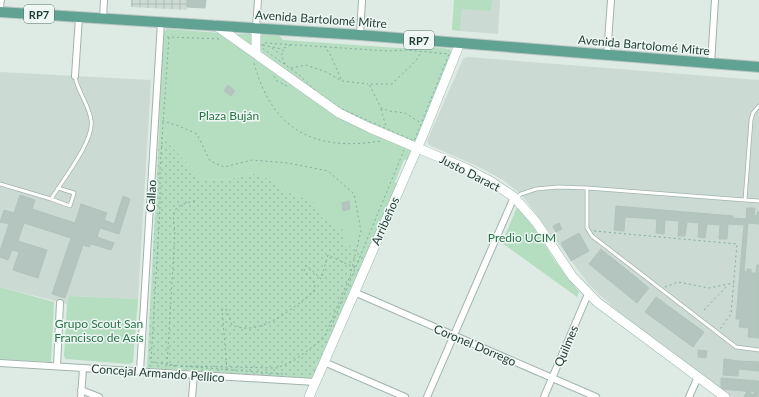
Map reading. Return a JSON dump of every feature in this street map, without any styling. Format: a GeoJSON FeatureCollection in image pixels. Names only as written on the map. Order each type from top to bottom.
{"type":"FeatureCollection","features":[{"type":"Feature","properties":{"kind":"main road","name":"Avenida Bartolomé Mitre"},"geometry":{"type":"LineString","coordinates":[[0,12],[360,35],[759,67]]}},
{"type":"Feature","properties":{"kind":"street"},"geometry":{"type":"LineString","coordinates":[[0,6],[1,0]]}},
{"type":"Feature","properties":{"kind":"street"},"geometry":{"type":"LineString","coordinates":[[103,18],[104,0]]}},
{"type":"Feature","properties":{"kind":"street"},"geometry":{"type":"LineString","coordinates":[[254,56],[258,0]]}},
{"type":"Feature","properties":{"kind":"street"},"geometry":{"type":"LineString","coordinates":[[360,35],[362,0]]}},
{"type":"Feature","properties":{"kind":"street"},"geometry":{"type":"LineString","coordinates":[[607,55],[611,0]]}},
{"type":"Feature","properties":{"kind":"street"},"geometry":{"type":"LineString","coordinates":[[711,64],[715,0]]}},
{"type":"Feature","properties":{"kind":"street"},"geometry":{"type":"LineString","coordinates":[[75,76],[79,16]]}},
{"type":"Feature","properties":{"kind":"street","name":"Callao"},"geometry":{"type":"LineString","coordinates":[[140,371],[162,22]]}},
{"type":"Feature","properties":{"kind":"street","name":"Justo Daract"},"geometry":{"type":"LineString","coordinates":[[215,25],[254,56],[328,106],[407,141],[417,148],[490,181],[515,198],[536,222],[572,276],[588,294],[616,317],[725,397]]}},
{"type":"Feature","properties":{"kind":"street","name":"Arribeños"},"geometry":{"type":"LineString","coordinates":[[308,397],[417,148],[460,43]]}},
{"type":"Feature","properties":{"kind":"street"},"geometry":{"type":"LineString","coordinates":[[427,397],[515,198]]}},
{"type":"Feature","properties":{"kind":"street","name":"Coronel Dorrego"},"geometry":{"type":"LineString","coordinates":[[354,292],[596,397]]}},
{"type":"Feature","properties":{"kind":"street","name":"Quilmes"},"geometry":{"type":"LineString","coordinates":[[544,397],[588,294]]}},
{"type":"Feature","properties":{"kind":"street"},"geometry":{"type":"LineString","coordinates":[[56,366],[60,303]]}},
{"type":"Feature","properties":{"kind":"street"},"geometry":{"type":"LineString","coordinates":[[324,362],[405,397]]}},
{"type":"Feature","properties":{"kind":"street","name":"Concejal Armando Pellico"},"geometry":{"type":"LineString","coordinates":[[0,363],[315,382]]}},
{"type":"Feature","properties":{"kind":"street"},"geometry":{"type":"LineString","coordinates":[[81,397],[83,368]]}},
{"type":"Feature","properties":{"kind":"street"},"geometry":{"type":"LineString","coordinates":[[192,397],[194,375]]}},
{"type":"Feature","properties":{"kind":"street"},"geometry":{"type":"LineString","coordinates":[[689,397],[698,378]]}},
{"type":"Feature","properties":{"kind":"street"},"geometry":{"type":"LineString","coordinates":[[82,390],[99,397]]}},
{"type":"Feature","properties":{"kind":"lane"},"geometry":{"type":"LineString","coordinates":[[51,199],[89,139],[92,130],[88,107],[75,76]]}},
{"type":"Feature","properties":{"kind":"lane"},"geometry":{"type":"LineString","coordinates":[[745,200],[751,120],[753,112],[759,106]]}},
{"type":"Feature","properties":{"kind":"lane"},"geometry":{"type":"LineString","coordinates":[[0,184],[70,206],[74,193],[58,188]]}},
{"type":"Feature","properties":{"kind":"lane"},"geometry":{"type":"LineString","coordinates":[[587,188],[588,231],[592,236],[736,347],[759,350]]}},
{"type":"Feature","properties":{"kind":"lane"},"geometry":{"type":"LineString","coordinates":[[515,198],[521,194],[536,189],[587,188],[759,201]]}},
{"type":"Feature","properties":{"kind":"path"},"geometry":{"type":"LineString","coordinates":[[160,36],[224,39]]}},
{"type":"Feature","properties":{"kind":"path"},"geometry":{"type":"LineString","coordinates":[[169,37],[151,362],[227,370],[287,374]]}},
{"type":"Feature","properties":{"kind":"path"},"geometry":{"type":"LineString","coordinates":[[265,42],[449,54],[414,141],[407,141],[388,133],[342,109],[316,92],[291,68],[262,48],[262,44],[265,42]]}},
{"type":"Feature","properties":{"kind":"path"},"geometry":{"type":"LineString","coordinates":[[262,44],[281,55],[285,65]]}},
{"type":"Feature","properties":{"kind":"path"},"geometry":{"type":"LineString","coordinates":[[271,48],[282,49],[293,44]]}},
{"type":"Feature","properties":{"kind":"path"},"geometry":{"type":"LineString","coordinates":[[324,46],[330,54],[342,81]]}},
{"type":"Feature","properties":{"kind":"path"},"geometry":{"type":"LineString","coordinates":[[281,55],[284,52],[282,49]]}},
{"type":"Feature","properties":{"kind":"path"},"geometry":{"type":"LineString","coordinates":[[291,68],[306,66],[326,72],[342,81],[369,84],[392,84],[403,72],[414,64],[421,52]]}},
{"type":"Feature","properties":{"kind":"path"},"geometry":{"type":"LineString","coordinates":[[254,56],[258,76],[271,105],[289,125],[302,134],[318,140],[347,144],[377,141],[388,133]]}},
{"type":"Feature","properties":{"kind":"path"},"geometry":{"type":"LineString","coordinates":[[369,84],[381,108],[388,133]]}},
{"type":"Feature","properties":{"kind":"path"},"geometry":{"type":"LineString","coordinates":[[381,108],[389,111],[406,113],[422,123]]}},
{"type":"Feature","properties":{"kind":"path"},"geometry":{"type":"LineString","coordinates":[[156,119],[179,126],[197,134],[210,161],[224,167],[252,160],[288,163],[328,170],[354,194],[361,231],[353,267],[324,338],[295,360],[277,368],[167,364]]}},
{"type":"Feature","properties":{"kind":"path"},"geometry":{"type":"LineString","coordinates":[[324,344],[407,141]]}},
{"type":"Feature","properties":{"kind":"path"},"geometry":{"type":"LineString","coordinates":[[167,364],[175,232],[172,216],[175,208],[180,204],[198,200]]}},
{"type":"Feature","properties":{"kind":"path"},"geometry":{"type":"LineString","coordinates":[[588,231],[738,244],[732,314],[717,332]]}},
{"type":"Feature","properties":{"kind":"path"},"geometry":{"type":"LineString","coordinates":[[227,370],[222,309],[226,309],[232,325],[237,327],[256,327],[275,320],[314,292],[315,284],[304,270],[306,266],[321,279],[328,255],[355,269]]}},
{"type":"Feature","properties":{"kind":"path"},"geometry":{"type":"LineString","coordinates":[[660,289],[678,282],[705,288],[735,282]]}},
{"type":"Feature","properties":{"kind":"path"},"geometry":{"type":"LineString","coordinates":[[704,310],[728,284]]}},
{"type":"Feature","properties":{"kind":"shaded area"},"geometry":{"type":"Polygon","coordinates":[[[131,0],[187,0],[187,10],[131,7],[131,0]]]}},
{"type":"Feature","properties":{"kind":"shaded area"},"geometry":{"type":"Polygon","coordinates":[[[492,0],[500,0],[498,34],[460,31],[462,9],[491,10],[492,0]]]}},
{"type":"Feature","properties":{"kind":"shaded area"},"geometry":{"type":"Polygon","coordinates":[[[468,57],[759,80],[759,397],[729,397],[614,308],[590,286],[521,194],[503,180],[479,167],[429,145],[427,141],[463,59],[468,57]]]}},
{"type":"Feature","properties":{"kind":"shaded area"},"geometry":{"type":"Polygon","coordinates":[[[0,72],[151,80],[138,299],[69,296],[67,304],[0,287],[0,72]]]}},
{"type":"Feature","properties":{"kind":"green space"},"geometry":{"type":"Polygon","coordinates":[[[454,0],[492,0],[491,11],[462,9],[460,31],[452,30],[454,0]]]}},
{"type":"Feature","properties":{"kind":"green space","name":"Plaza Buján"},"geometry":{"type":"Polygon","coordinates":[[[167,29],[221,33],[323,107],[409,149],[411,152],[408,160],[404,160],[395,182],[398,184],[366,255],[346,243],[342,229],[323,219],[314,202],[290,193],[268,178],[251,173],[227,180],[202,179],[159,133],[163,33],[167,29]]]}},
{"type":"Feature","properties":{"kind":"green space"},"geometry":{"type":"Polygon","coordinates":[[[251,34],[251,45],[237,35],[251,34]]]}},
{"type":"Feature","properties":{"kind":"green space"},"geometry":{"type":"Polygon","coordinates":[[[264,34],[279,35],[283,40],[428,50],[432,47],[450,49],[453,54],[414,143],[355,118],[311,91],[300,80],[261,51],[258,47],[259,37],[264,34]]]}},
{"type":"Feature","properties":{"kind":"green space"},"geometry":{"type":"Polygon","coordinates":[[[159,133],[202,179],[227,180],[251,173],[268,178],[290,193],[315,202],[323,219],[343,229],[346,243],[366,255],[312,378],[147,368],[159,133]]]}},
{"type":"Feature","properties":{"kind":"green space","name":"Predio UCIM"},"geometry":{"type":"Polygon","coordinates":[[[517,207],[535,229],[555,261],[579,292],[577,297],[502,243],[517,207]]]}},
{"type":"Feature","properties":{"kind":"green space"},"geometry":{"type":"Polygon","coordinates":[[[0,287],[54,302],[51,362],[0,359],[0,287]]]}},
{"type":"Feature","properties":{"kind":"green space","name":"Grupo Scout San Francisco de Asís"},"geometry":{"type":"Polygon","coordinates":[[[69,296],[138,299],[133,362],[130,364],[66,359],[64,356],[67,304],[69,296]]]}},
{"type":"Feature","properties":{"kind":"building"},"geometry":{"type":"Polygon","coordinates":[[[187,0],[206,0],[205,8],[187,7],[187,0]]]}},
{"type":"Feature","properties":{"kind":"building"},"geometry":{"type":"Polygon","coordinates":[[[228,85],[235,91],[231,96],[224,91],[228,85]]]}},
{"type":"Feature","properties":{"kind":"building"},"geometry":{"type":"Polygon","coordinates":[[[20,195],[35,200],[32,209],[75,223],[81,204],[107,213],[104,220],[114,224],[123,196],[130,199],[119,234],[100,228],[97,237],[114,243],[111,250],[91,244],[89,247],[83,245],[65,298],[52,294],[71,238],[24,223],[18,241],[47,250],[38,278],[13,270],[19,252],[12,250],[8,260],[0,257],[0,251],[9,224],[0,222],[4,210],[14,213],[20,195]]]}},
{"type":"Feature","properties":{"kind":"building"},"geometry":{"type":"Polygon","coordinates":[[[349,201],[350,209],[343,211],[342,203],[349,201]]]}},
{"type":"Feature","properties":{"kind":"building"},"geometry":{"type":"Polygon","coordinates":[[[616,206],[733,216],[733,218],[746,219],[747,208],[755,208],[754,215],[757,216],[757,212],[759,212],[759,224],[748,223],[744,272],[740,271],[744,225],[728,224],[727,239],[719,239],[720,225],[707,224],[705,238],[698,237],[699,223],[687,222],[685,236],[678,236],[679,221],[665,220],[664,234],[656,233],[657,219],[625,217],[624,231],[614,230],[616,206]]]}},
{"type":"Feature","properties":{"kind":"building"},"geometry":{"type":"Polygon","coordinates":[[[559,223],[562,229],[556,232],[553,226],[559,223]]]}},
{"type":"Feature","properties":{"kind":"building"},"geometry":{"type":"Polygon","coordinates":[[[579,233],[589,251],[571,261],[561,243],[579,233]]]}},
{"type":"Feature","properties":{"kind":"building"},"geometry":{"type":"Polygon","coordinates":[[[601,249],[649,288],[637,303],[589,264],[601,249]]]}},
{"type":"Feature","properties":{"kind":"building"},"geometry":{"type":"Polygon","coordinates":[[[757,265],[759,265],[759,338],[748,337],[749,328],[739,327],[740,319],[736,319],[740,271],[747,272],[747,269],[751,269],[751,273],[756,273],[757,265]]]}},
{"type":"Feature","properties":{"kind":"building"},"geometry":{"type":"Polygon","coordinates":[[[656,297],[704,332],[693,347],[645,312],[656,297]]]}},
{"type":"Feature","properties":{"kind":"building"},"geometry":{"type":"Polygon","coordinates":[[[698,350],[707,351],[706,358],[698,357],[698,350]]]}},
{"type":"Feature","properties":{"kind":"building"},"geometry":{"type":"Polygon","coordinates":[[[724,359],[739,361],[738,376],[723,375],[724,359]]]}},
{"type":"Feature","properties":{"kind":"building"},"geometry":{"type":"Polygon","coordinates":[[[739,361],[759,362],[759,371],[739,369],[739,361]]]}},
{"type":"Feature","properties":{"kind":"building"},"geometry":{"type":"Polygon","coordinates":[[[721,378],[759,381],[758,397],[754,395],[755,392],[721,389],[721,378]]]}},
{"type":"Feature","properties":{"kind":"building"},"geometry":{"type":"Polygon","coordinates":[[[747,391],[754,395],[757,397],[744,397],[747,391]]]}}]}
